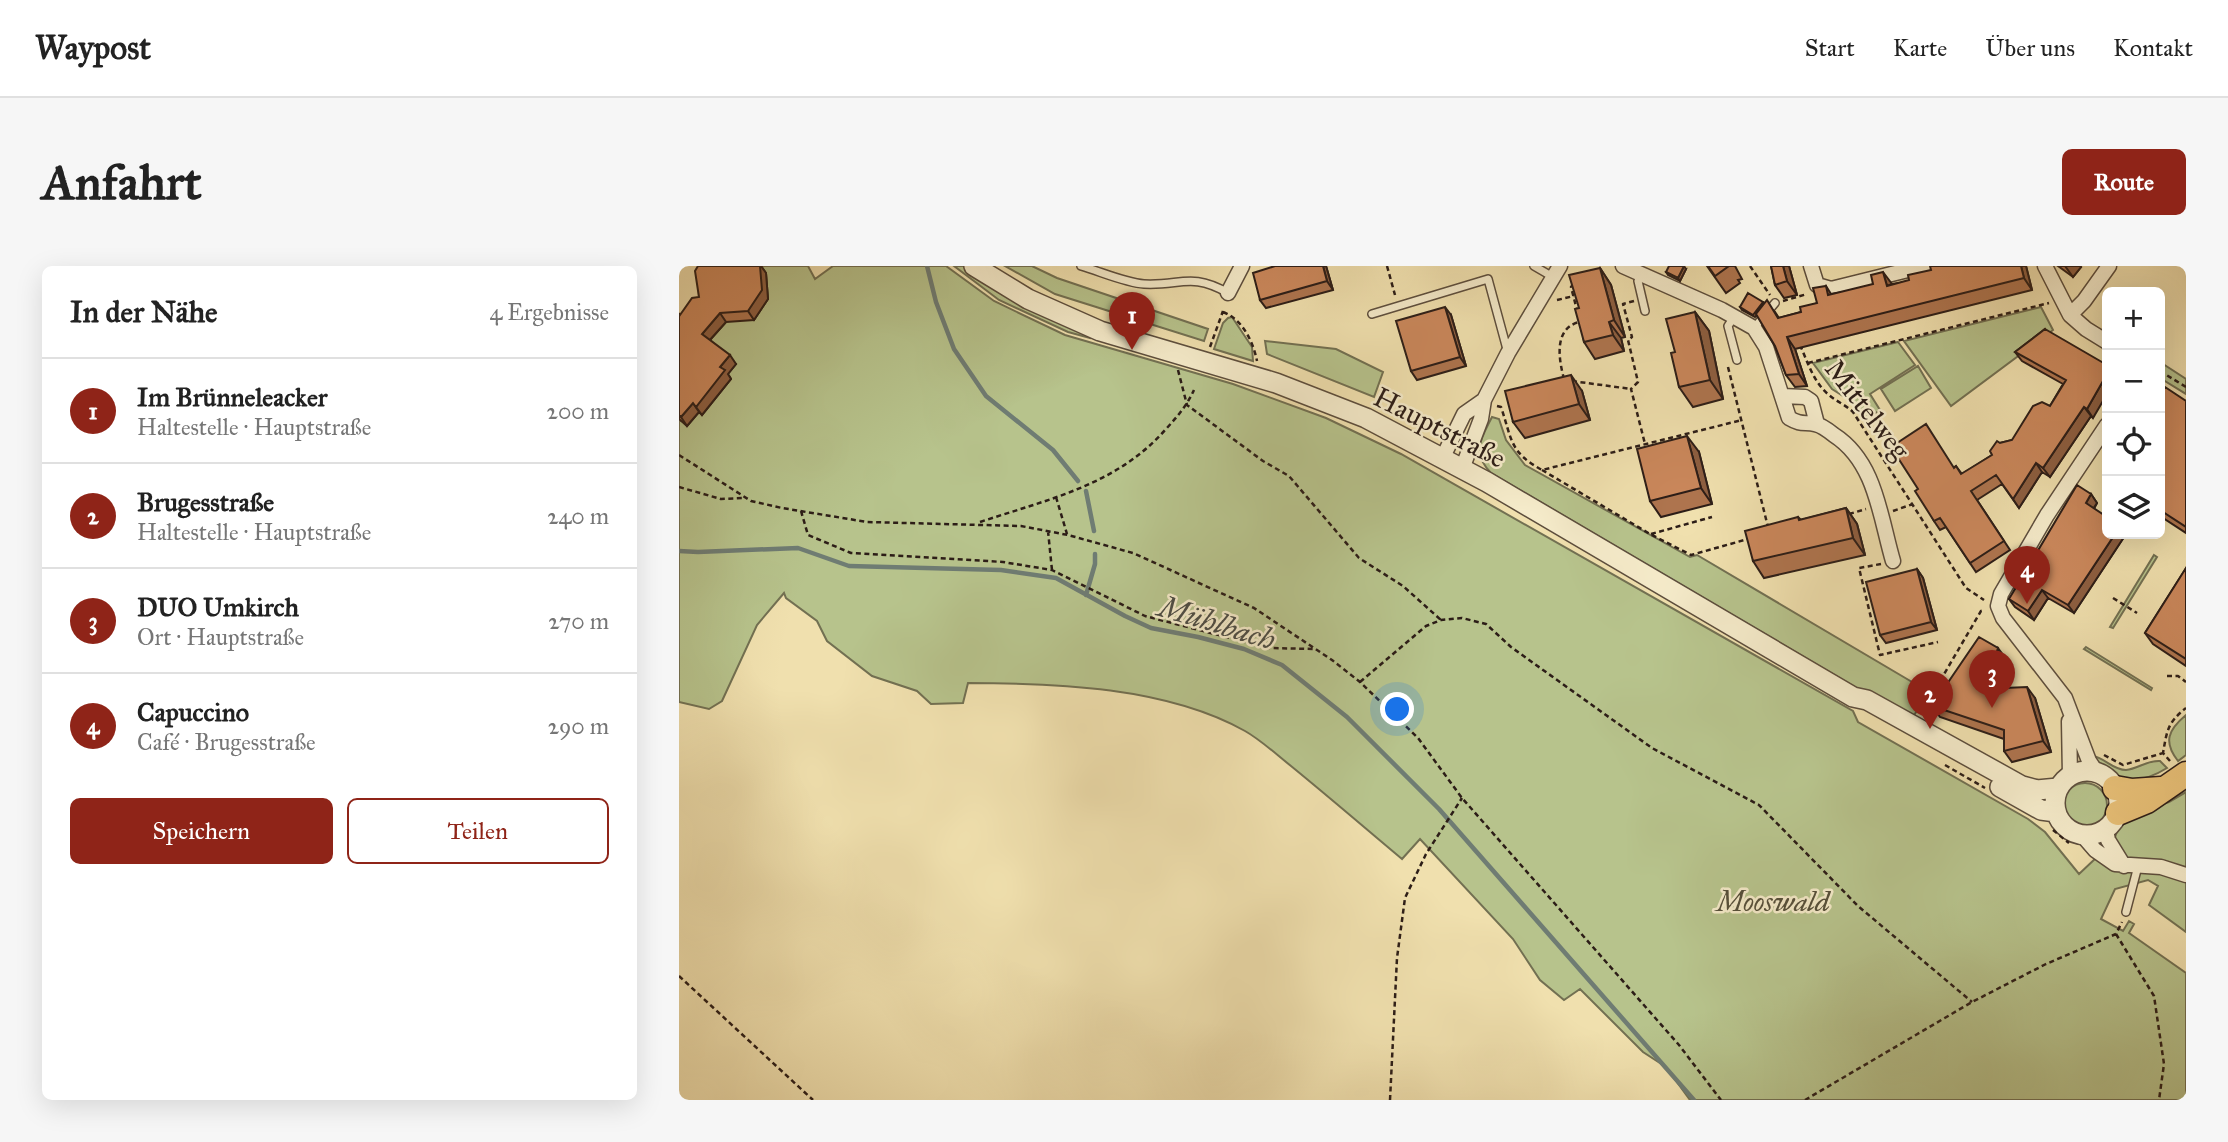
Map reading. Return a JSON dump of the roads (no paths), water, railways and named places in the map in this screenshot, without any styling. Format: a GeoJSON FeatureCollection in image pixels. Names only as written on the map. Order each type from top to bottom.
{"type":"FeatureCollection","features":[{"type":"Feature","properties":{"kind":"highway"},"geometry":{"type":"LineString","coordinates":[[2112,822],[2147,801],[2162,789],[2179,769]]}},
{"type":"Feature","properties":{"kind":"highway"},"geometry":{"type":"LineString","coordinates":[[2106,780],[2132,791],[2162,789]]}},
{"type":"Feature","properties":{"kind":"street","name":"Hauptstraße"},"geometry":{"type":"LineString","coordinates":[[974,266],[1017,293],[1069,318],[1327,401],[1366,418],[1462,469],[1853,697],[1867,700],[2041,810],[2056,812],[2065,827],[2082,835]]}},
{"type":"Feature","properties":{"kind":"street"},"geometry":{"type":"LineString","coordinates":[[1228,293],[1242,266]]}},
{"type":"Feature","properties":{"kind":"street"},"geometry":{"type":"LineString","coordinates":[[1623,266],[1754,328],[1766,347],[1789,418],[1798,424],[1817,424],[1847,444],[1859,459],[1874,486],[1892,561]]}},
{"type":"Feature","properties":{"kind":"street"},"geometry":{"type":"LineString","coordinates":[[1811,266],[1817,285],[1831,289],[1924,266]]}},
{"type":"Feature","properties":{"kind":"street"},"geometry":{"type":"LineString","coordinates":[[2045,266],[2070,315],[2102,339]]}},
{"type":"Feature","properties":{"kind":"street"},"geometry":{"type":"LineString","coordinates":[[2070,315],[2084,301],[2109,266]]}},
{"type":"Feature","properties":{"kind":"street"},"geometry":{"type":"LineString","coordinates":[[1462,469],[1481,419],[1484,400],[1556,271]]}},
{"type":"Feature","properties":{"kind":"street"},"geometry":{"type":"LineString","coordinates":[[1783,396],[1805,397],[1811,401],[1817,424]]}},
{"type":"Feature","properties":{"kind":"street"},"geometry":{"type":"LineString","coordinates":[[1442,459],[1464,414],[1484,400]]}},
{"type":"Feature","properties":{"kind":"street"},"geometry":{"type":"LineString","coordinates":[[2102,432],[2047,515],[2001,594],[1998,606],[2003,618],[2065,698],[2090,765],[2106,780],[2119,803],[2108,840],[2131,866]]}},
{"type":"Feature","properties":{"kind":"street"},"geometry":{"type":"LineString","coordinates":[[2056,812],[2055,800],[2064,782],[2069,709]]}},
{"type":"Feature","properties":{"kind":"street","name":"Hauptstraße"},"geometry":{"type":"LineString","coordinates":[[1905,726],[2022,786],[2037,790],[2064,782],[2085,771],[2106,780]]}},
{"type":"Feature","properties":{"kind":"street"},"geometry":{"type":"LineString","coordinates":[[2082,835],[2094,835],[2112,822]]}},
{"type":"Feature","properties":{"kind":"street"},"geometry":{"type":"LineString","coordinates":[[2082,835],[2104,856],[2131,866],[2161,867],[2186,875]]}},
{"type":"Feature","properties":{"kind":"lane"},"geometry":{"type":"LineString","coordinates":[[1081,266],[1142,284],[1199,281],[1210,283],[1228,293]]}},
{"type":"Feature","properties":{"kind":"lane"},"geometry":{"type":"LineString","coordinates":[[1534,266],[1556,271]]}},
{"type":"Feature","properties":{"kind":"lane"},"geometry":{"type":"LineString","coordinates":[[1641,275],[1638,281],[1645,311]]}},
{"type":"Feature","properties":{"kind":"lane"},"geometry":{"type":"LineString","coordinates":[[1371,314],[1488,279],[1508,353]]}},
{"type":"Feature","properties":{"kind":"lane"},"geometry":{"type":"LineString","coordinates":[[1754,328],[1775,303]]}},
{"type":"Feature","properties":{"kind":"lane"},"geometry":{"type":"LineString","coordinates":[[1734,317],[1728,326],[1737,360]]}},
{"type":"Feature","properties":{"kind":"lane"},"geometry":{"type":"LineString","coordinates":[[2126,912],[2131,866]]}},
{"type":"Feature","properties":{"kind":"waterway"},"geometry":{"type":"LineString","coordinates":[[927,266],[936,302],[954,349],[986,396],[1053,450],[1078,481]]}},
{"type":"Feature","properties":{"kind":"waterway"},"geometry":{"type":"LineString","coordinates":[[1086,491],[1094,531]]}},
{"type":"Feature","properties":{"kind":"waterway","name":"Mühlbach"},"geometry":{"type":"LineString","coordinates":[[679,551],[798,548],[849,566],[1001,570],[1056,578],[1151,628],[1244,649],[1282,665],[1347,717],[1439,809],[1694,1100]]}},
{"type":"Feature","properties":{"kind":"waterway"},"geometry":{"type":"LineString","coordinates":[[1086,595],[1095,564],[1095,554]]}},
{"type":"Feature","properties":{"kind":"place","name":"Im Brünneleacker"},"geometry":{"type":"Point","coordinates":[1132,350]}},
{"type":"Feature","properties":{"kind":"place","name":"Capuccino"},"geometry":{"type":"Point","coordinates":[2027,604]}},
{"type":"Feature","properties":{"kind":"place","name":"DUO Umkirch"},"geometry":{"type":"Point","coordinates":[1992,708]}},
{"type":"Feature","properties":{"kind":"place","name":"Brugesstraße"},"geometry":{"type":"Point","coordinates":[1930,729]}},
{"type":"Feature","properties":{"kind":"park label","name":"Mooswald"},"geometry":{"type":"Point","coordinates":[1773,901]}}]}
